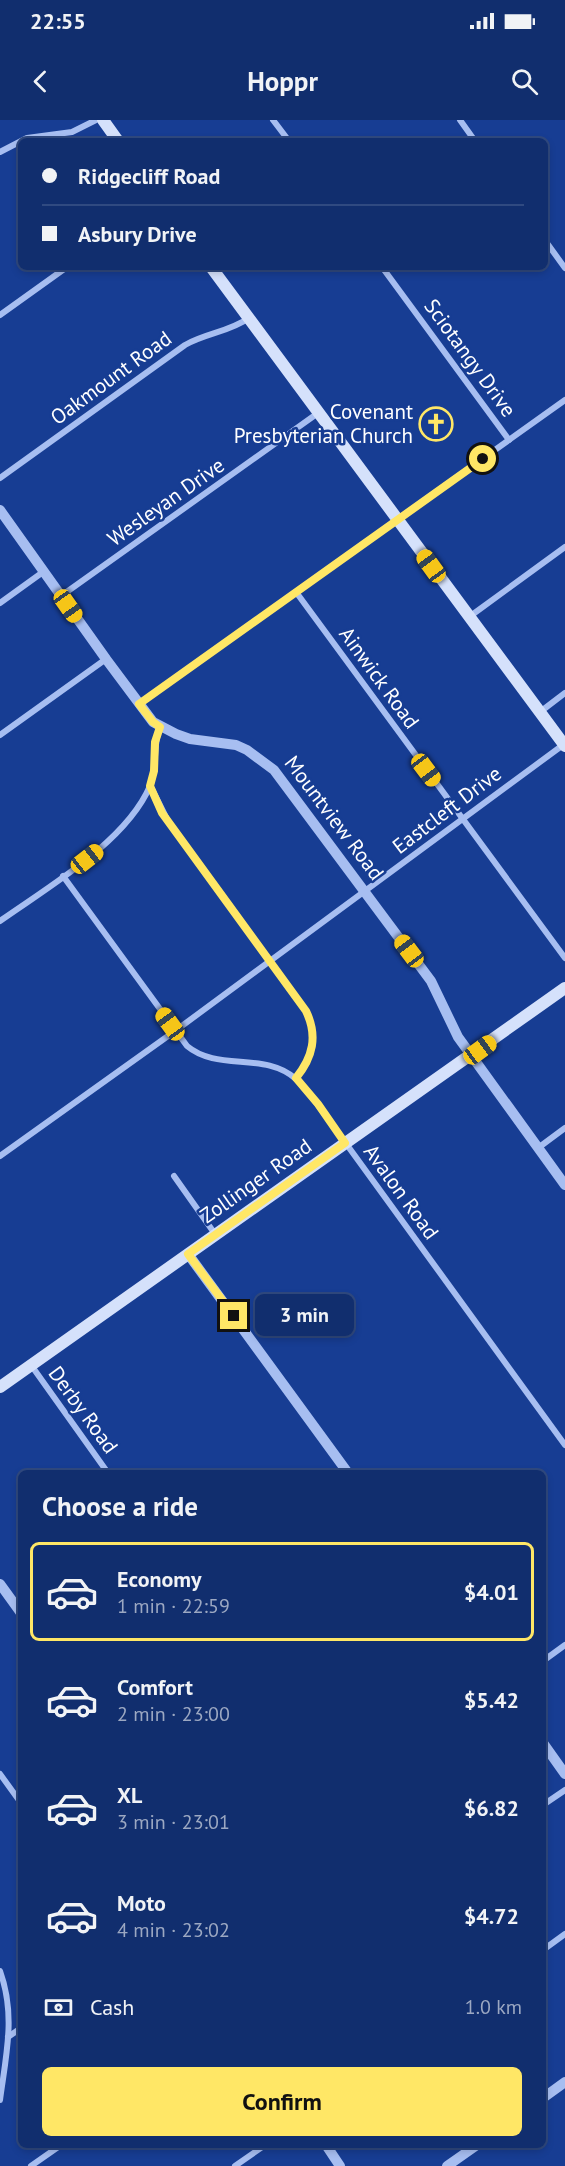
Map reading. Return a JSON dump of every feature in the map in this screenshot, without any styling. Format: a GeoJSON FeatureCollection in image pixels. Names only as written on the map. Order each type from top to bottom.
{"type":"FeatureCollection","features":[{"type":"Feature","properties":{"kind":"main road"},"geometry":{"type":"LineString","coordinates":[[103,120],[116,138]]}},
{"type":"Feature","properties":{"kind":"main road"},"geometry":{"type":"LineString","coordinates":[[213,270],[564,745]]}},
{"type":"Feature","properties":{"kind":"main road","name":"Zollinger Road"},"geometry":{"type":"LineString","coordinates":[[0,1387],[565,988]]}},
{"type":"Feature","properties":{"kind":"street"},"geometry":{"type":"LineString","coordinates":[[27,138],[72,132],[96,120]]}},
{"type":"Feature","properties":{"kind":"street"},"geometry":{"type":"LineString","coordinates":[[273,120],[287,138]]}},
{"type":"Feature","properties":{"kind":"street"},"geometry":{"type":"LineString","coordinates":[[460,120],[473,138]]}},
{"type":"Feature","properties":{"kind":"street"},"geometry":{"type":"LineString","coordinates":[[0,152],[18,143]]}},
{"type":"Feature","properties":{"kind":"street"},"geometry":{"type":"LineString","coordinates":[[548,244],[565,268]]}},
{"type":"Feature","properties":{"kind":"street"},"geometry":{"type":"LineString","coordinates":[[0,315],[63,270]]}},
{"type":"Feature","properties":{"kind":"street","name":"Sciotangy Drive"},"geometry":{"type":"LineString","coordinates":[[384,270],[509,440]]}},
{"type":"Feature","properties":{"kind":"street","name":"Oakmount Road"},"geometry":{"type":"LineString","coordinates":[[0,478],[185,345],[203,336],[230,329],[249,318]]}},
{"type":"Feature","properties":{"kind":"street"},"geometry":{"type":"LineString","coordinates":[[139,704],[565,400]]}},
{"type":"Feature","properties":{"kind":"street","name":"Wesleyan Drive"},"geometry":{"type":"LineString","coordinates":[[61,596],[318,413]]}},
{"type":"Feature","properties":{"kind":"street","name":"Mountview Road"},"geometry":{"type":"LineString","coordinates":[[0,510],[153,722],[190,739],[236,745],[267,763],[431,981],[451,1024],[471,1056],[565,1185]]}},
{"type":"Feature","properties":{"kind":"street"},"geometry":{"type":"LineString","coordinates":[[469,617],[565,547]]}},
{"type":"Feature","properties":{"kind":"street"},"geometry":{"type":"LineString","coordinates":[[0,603],[44,572]]}},
{"type":"Feature","properties":{"kind":"street","name":"Ainwick Road"},"geometry":{"type":"LineString","coordinates":[[296,592],[565,958]]}},
{"type":"Feature","properties":{"kind":"street"},"geometry":{"type":"LineString","coordinates":[[0,735],[106,659]]}},
{"type":"Feature","properties":{"kind":"street"},"geometry":{"type":"LineString","coordinates":[[540,712],[565,693]]}},
{"type":"Feature","properties":{"kind":"street"},"geometry":{"type":"LineString","coordinates":[[0,921],[63,876],[112,837],[150,786],[154,771],[155,742],[160,727]]}},
{"type":"Feature","properties":{"kind":"street","name":"Eastcleft Drive"},"geometry":{"type":"LineString","coordinates":[[0,1156],[175,1031],[564,745]]}},
{"type":"Feature","properties":{"kind":"street"},"geometry":{"type":"LineString","coordinates":[[150,786],[169,823],[306,1011],[314,1032],[314,1043],[309,1058],[296,1078]]}},
{"type":"Feature","properties":{"kind":"street","name":"Avalon Road"},"geometry":{"type":"LineString","coordinates":[[63,876],[187,1046],[202,1056],[264,1064],[296,1078],[318,1104],[565,1445]]}},
{"type":"Feature","properties":{"kind":"street"},"geometry":{"type":"LineString","coordinates":[[538,1148],[565,1128]]}},
{"type":"Feature","properties":{"kind":"street"},"geometry":{"type":"LineString","coordinates":[[174,1176],[215,1234]]}},
{"type":"Feature","properties":{"kind":"street"},"geometry":{"type":"LineString","coordinates":[[188,1254],[346,1470]]}},
{"type":"Feature","properties":{"kind":"street","name":"Derby Road"},"geometry":{"type":"LineString","coordinates":[[30,1365],[106,1470]]}},
{"type":"Feature","properties":{"kind":"street"},"geometry":{"type":"LineString","coordinates":[[0,1584],[18,1609]]}},
{"type":"Feature","properties":{"kind":"street"},"geometry":{"type":"LineString","coordinates":[[546,1659],[565,1645]]}},
{"type":"Feature","properties":{"kind":"street"},"geometry":{"type":"LineString","coordinates":[[546,1747],[565,1774]]}},
{"type":"Feature","properties":{"kind":"street"},"geometry":{"type":"LineString","coordinates":[[0,1774],[18,1799]]}},
{"type":"Feature","properties":{"kind":"street"},"geometry":{"type":"LineString","coordinates":[[546,1803],[565,1790]]}},
{"type":"Feature","properties":{"kind":"street"},"geometry":{"type":"LineString","coordinates":[[546,1948],[565,1934]]}},
{"type":"Feature","properties":{"kind":"street"},"geometry":{"type":"LineString","coordinates":[[0,1971],[10,2020],[0,2100]]}},
{"type":"Feature","properties":{"kind":"street"},"geometry":{"type":"LineString","coordinates":[[8,2037],[18,2030]]}},
{"type":"Feature","properties":{"kind":"street"},"geometry":{"type":"LineString","coordinates":[[546,2096],[565,2082]]}},
{"type":"Feature","properties":{"kind":"street"},"geometry":{"type":"LineString","coordinates":[[31,2166],[57,2148]]}},
{"type":"Feature","properties":{"kind":"street"},"geometry":{"type":"LineString","coordinates":[[235,2166],[261,2148]]}},
{"type":"Feature","properties":{"kind":"street"},"geometry":{"type":"LineString","coordinates":[[328,2148],[340,2166]]}},
{"type":"Feature","properties":{"kind":"street"},"geometry":{"type":"LineString","coordinates":[[447,2166],[473,2148]]}},
{"type":"Feature","properties":{"kind":"place","name":"Covenant Presbyterian Church"},"geometry":{"type":"Point","coordinates":[436,424]}},
{"type":"Feature","properties":{"kind":"route"},"geometry":{"type":"LineString","coordinates":[[234,1316],[188,1254],[345,1143],[318,1104],[296,1078],[309,1058],[314,1043],[314,1032],[306,1011],[162,813],[150,786],[154,771],[155,742],[160,727],[139,704],[483,459]]}}]}
